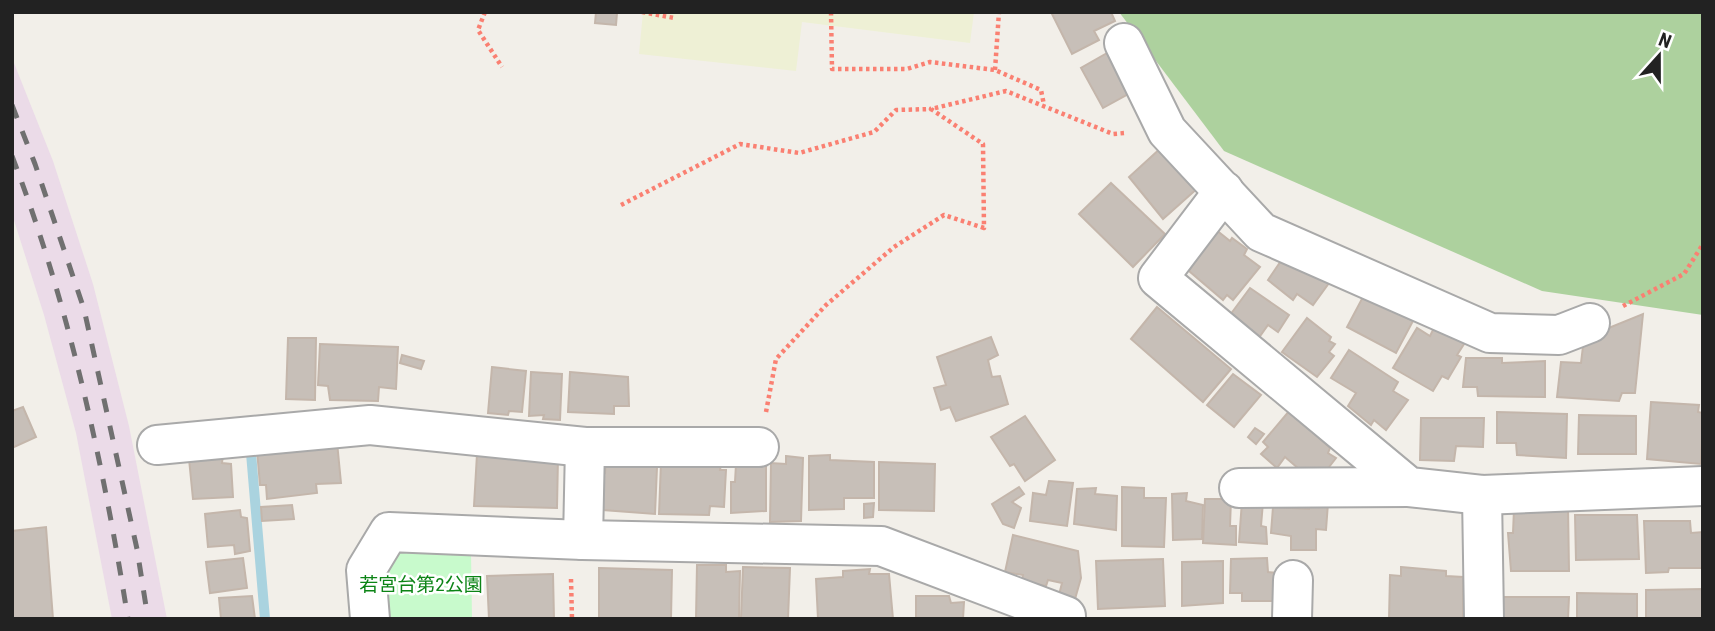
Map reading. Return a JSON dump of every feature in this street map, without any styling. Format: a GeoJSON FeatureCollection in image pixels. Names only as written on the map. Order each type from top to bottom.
{"type":"FeatureCollection","features":[{"type":"Feature","properties":{"kind":"street"},"geometry":{"type":"LineString","coordinates":[[1124,43],[1167,131],[1261,232],[1490,332],[1559,335],[1590,323]]}},
{"type":"Feature","properties":{"kind":"street"},"geometry":{"type":"LineString","coordinates":[[1224,191],[1158,278],[1409,487]]}},
{"type":"Feature","properties":{"kind":"street"},"geometry":{"type":"LineString","coordinates":[[157,445],[370,425],[585,447],[760,447]]}},
{"type":"Feature","properties":{"kind":"street"},"geometry":{"type":"LineString","coordinates":[[583,540],[585,447]]}},
{"type":"Feature","properties":{"kind":"street"},"geometry":{"type":"LineString","coordinates":[[1239,488],[1409,487],[1482,495],[1703,486]]}},
{"type":"Feature","properties":{"kind":"street"},"geometry":{"type":"LineString","coordinates":[[1482,495],[1483,619]]}},
{"type":"Feature","properties":{"kind":"street"},"geometry":{"type":"LineString","coordinates":[[370,619],[366,570],[389,531],[583,540],[881,546],[1066,616],[1066,619]]}},
{"type":"Feature","properties":{"kind":"street"},"geometry":{"type":"LineString","coordinates":[[1292,619],[1293,580]]}},
{"type":"Feature","properties":{"kind":"path"},"geometry":{"type":"LineString","coordinates":[[485,12],[478,30],[502,67]]}},
{"type":"Feature","properties":{"kind":"path"},"geometry":{"type":"LineString","coordinates":[[642,12],[674,18]]}},
{"type":"Feature","properties":{"kind":"path"},"geometry":{"type":"LineString","coordinates":[[831,12],[832,69],[906,69],[930,62],[995,70],[1041,90],[1044,106]]}},
{"type":"Feature","properties":{"kind":"path"},"geometry":{"type":"LineString","coordinates":[[995,70],[999,12]]}},
{"type":"Feature","properties":{"kind":"path"},"geometry":{"type":"LineString","coordinates":[[621,205],[740,144],[799,153],[874,132],[896,110],[931,109],[1006,91],[1113,134],[1167,131]]}},
{"type":"Feature","properties":{"kind":"path"},"geometry":{"type":"LineString","coordinates":[[760,447],[776,359],[826,305],[894,247],[944,215],[984,228],[983,144],[931,109]]}},
{"type":"Feature","properties":{"kind":"path"},"geometry":{"type":"LineString","coordinates":[[1590,323],[1684,274],[1703,244]]}},
{"type":"Feature","properties":{"kind":"shaded area"},"geometry":{"type":"Polygon","coordinates":[[[12,58],[53,161],[93,284],[129,426],[167,619],[112,619],[76,433],[44,315],[12,214],[12,58]]]}},
{"type":"Feature","properties":{"kind":"green space"},"geometry":{"type":"Polygon","coordinates":[[[643,12],[974,12],[970,43],[802,22],[796,71],[639,54],[643,12]]]}},
{"type":"Feature","properties":{"kind":"green space"},"geometry":{"type":"Polygon","coordinates":[[[1119,12],[1703,12],[1703,315],[1542,291],[1224,151],[1119,12]]]}},
{"type":"Feature","properties":{"kind":"green space","name":"若宮台第2公園"},"geometry":{"type":"Polygon","coordinates":[[[401,548],[471,552],[472,619],[387,619],[384,574],[401,548]]]}},
{"type":"Feature","properties":{"kind":"building"},"geometry":{"type":"Polygon","coordinates":[[[596,12],[617,13],[616,25],[595,23],[596,12]]]}},
{"type":"Feature","properties":{"kind":"building"},"geometry":{"type":"Polygon","coordinates":[[[1051,12],[1111,12],[1115,21],[1094,31],[1099,40],[1072,54],[1051,12]]]}},
{"type":"Feature","properties":{"kind":"building"},"geometry":{"type":"Polygon","coordinates":[[[1107,53],[1130,93],[1103,108],[1081,68],[1107,53]]]}},
{"type":"Feature","properties":{"kind":"building"},"geometry":{"type":"Polygon","coordinates":[[[1162,147],[1199,187],[1163,219],[1129,177],[1162,147]]]}},
{"type":"Feature","properties":{"kind":"building"},"geometry":{"type":"Polygon","coordinates":[[[1111,183],[1165,234],[1133,267],[1079,214],[1111,183]]]}},
{"type":"Feature","properties":{"kind":"building"},"geometry":{"type":"Polygon","coordinates":[[[1215,229],[1230,241],[1232,238],[1247,249],[1244,255],[1260,267],[1233,300],[1227,295],[1223,300],[1189,271],[1215,229]]]}},
{"type":"Feature","properties":{"kind":"building"},"geometry":{"type":"Polygon","coordinates":[[[1285,255],[1329,283],[1313,305],[1297,294],[1293,300],[1268,280],[1285,255]]]}},
{"type":"Feature","properties":{"kind":"building"},"geometry":{"type":"Polygon","coordinates":[[[1250,288],[1289,315],[1278,332],[1268,325],[1258,339],[1230,315],[1250,288]]]}},
{"type":"Feature","properties":{"kind":"building"},"geometry":{"type":"Polygon","coordinates":[[[1364,295],[1413,321],[1396,353],[1347,327],[1364,295]]]}},
{"type":"Feature","properties":{"kind":"building"},"geometry":{"type":"Polygon","coordinates":[[[1157,307],[1231,369],[1203,402],[1131,339],[1157,307]]]}},
{"type":"Feature","properties":{"kind":"building"},"geometry":{"type":"Polygon","coordinates":[[[1643,314],[1635,393],[1622,393],[1619,401],[1557,397],[1561,362],[1581,363],[1584,338],[1643,314]]]}},
{"type":"Feature","properties":{"kind":"building"},"geometry":{"type":"Polygon","coordinates":[[[1307,318],[1331,337],[1329,341],[1335,344],[1329,352],[1334,356],[1317,377],[1282,352],[1307,318]]]}},
{"type":"Feature","properties":{"kind":"building"},"geometry":{"type":"Polygon","coordinates":[[[1437,322],[1466,341],[1457,355],[1461,357],[1448,379],[1442,376],[1433,391],[1393,368],[1417,328],[1430,336],[1437,322]]]}},
{"type":"Feature","properties":{"kind":"building"},"geometry":{"type":"Polygon","coordinates":[[[991,337],[998,355],[988,360],[992,377],[1000,376],[1008,404],[956,421],[950,407],[941,410],[934,388],[946,385],[937,357],[991,337]]]}},
{"type":"Feature","properties":{"kind":"building"},"geometry":{"type":"Polygon","coordinates":[[[288,338],[316,338],[315,400],[286,399],[288,338]]]}},
{"type":"Feature","properties":{"kind":"building"},"geometry":{"type":"Polygon","coordinates":[[[320,344],[398,347],[396,389],[379,387],[378,401],[330,400],[328,386],[318,385],[320,344]]]}},
{"type":"Feature","properties":{"kind":"building"},"geometry":{"type":"Polygon","coordinates":[[[1349,350],[1398,382],[1393,391],[1408,400],[1386,430],[1374,420],[1371,425],[1348,406],[1356,393],[1331,378],[1349,350]]]}},
{"type":"Feature","properties":{"kind":"building"},"geometry":{"type":"Polygon","coordinates":[[[402,355],[424,361],[421,369],[400,363],[402,355]]]}},
{"type":"Feature","properties":{"kind":"building"},"geometry":{"type":"Polygon","coordinates":[[[1466,358],[1502,358],[1502,363],[1545,361],[1545,397],[1478,396],[1477,387],[1463,387],[1466,358]]]}},
{"type":"Feature","properties":{"kind":"building"},"geometry":{"type":"Polygon","coordinates":[[[492,367],[526,371],[522,412],[509,411],[508,415],[488,413],[492,367]]]}},
{"type":"Feature","properties":{"kind":"building"},"geometry":{"type":"Polygon","coordinates":[[[531,372],[562,374],[560,420],[543,419],[544,415],[529,416],[531,372]]]}},
{"type":"Feature","properties":{"kind":"building"},"geometry":{"type":"Polygon","coordinates":[[[570,372],[628,377],[629,406],[614,406],[614,414],[568,412],[570,372]]]}},
{"type":"Feature","properties":{"kind":"building"},"geometry":{"type":"Polygon","coordinates":[[[1233,374],[1261,395],[1234,427],[1207,405],[1233,374]]]}},
{"type":"Feature","properties":{"kind":"building"},"geometry":{"type":"Polygon","coordinates":[[[1651,402],[1699,405],[1698,412],[1703,413],[1701,464],[1647,459],[1651,402]]]}},
{"type":"Feature","properties":{"kind":"building"},"geometry":{"type":"Polygon","coordinates":[[[23,407],[36,437],[12,448],[12,411],[23,407]]]}},
{"type":"Feature","properties":{"kind":"building"},"geometry":{"type":"Polygon","coordinates":[[[1290,410],[1330,448],[1328,453],[1336,458],[1322,476],[1306,475],[1285,457],[1277,468],[1261,454],[1268,447],[1263,442],[1290,410]]]}},
{"type":"Feature","properties":{"kind":"building"},"geometry":{"type":"Polygon","coordinates":[[[1497,412],[1567,414],[1566,458],[1517,455],[1516,443],[1497,443],[1497,412]]]}},
{"type":"Feature","properties":{"kind":"building"},"geometry":{"type":"Polygon","coordinates":[[[1579,415],[1636,416],[1636,454],[1578,454],[1579,415]]]}},
{"type":"Feature","properties":{"kind":"building"},"geometry":{"type":"Polygon","coordinates":[[[1025,416],[1055,460],[1025,481],[1014,464],[1010,466],[991,437],[1025,416]]]}},
{"type":"Feature","properties":{"kind":"building"},"geometry":{"type":"Polygon","coordinates":[[[1421,418],[1484,418],[1483,447],[1456,446],[1454,461],[1420,460],[1421,418]]]}},
{"type":"Feature","properties":{"kind":"building"},"geometry":{"type":"Polygon","coordinates":[[[1255,428],[1264,434],[1256,444],[1248,437],[1255,428]]]}},
{"type":"Feature","properties":{"kind":"building"},"geometry":{"type":"Polygon","coordinates":[[[337,442],[341,483],[316,484],[317,493],[267,499],[266,485],[260,485],[257,450],[337,442]]]}},
{"type":"Feature","properties":{"kind":"building"},"geometry":{"type":"Polygon","coordinates":[[[477,454],[558,457],[557,508],[474,506],[477,454]]]}},
{"type":"Feature","properties":{"kind":"building"},"geometry":{"type":"Polygon","coordinates":[[[223,455],[222,463],[231,464],[233,497],[193,499],[189,459],[223,455]]]}},
{"type":"Feature","properties":{"kind":"building"},"geometry":{"type":"Polygon","coordinates":[[[830,455],[830,460],[874,462],[874,498],[844,498],[844,509],[809,510],[809,456],[830,455]]]}},
{"type":"Feature","properties":{"kind":"building"},"geometry":{"type":"Polygon","coordinates":[[[786,456],[803,458],[801,521],[770,522],[771,463],[786,464],[786,456]]]}},
{"type":"Feature","properties":{"kind":"building"},"geometry":{"type":"Polygon","coordinates":[[[606,460],[657,467],[655,514],[603,510],[603,489],[599,488],[600,473],[605,473],[606,460]]]}},
{"type":"Feature","properties":{"kind":"building"},"geometry":{"type":"Polygon","coordinates":[[[661,462],[721,464],[720,470],[726,470],[724,507],[710,506],[709,515],[659,514],[661,462]]]}},
{"type":"Feature","properties":{"kind":"building"},"geometry":{"type":"Polygon","coordinates":[[[879,462],[935,464],[934,511],[879,510],[879,462]]]}},
{"type":"Feature","properties":{"kind":"building"},"geometry":{"type":"Polygon","coordinates":[[[736,464],[766,465],[766,511],[731,513],[731,482],[735,482],[736,464]]]}},
{"type":"Feature","properties":{"kind":"building"},"geometry":{"type":"Polygon","coordinates":[[[1049,481],[1073,483],[1067,526],[1030,521],[1033,493],[1046,495],[1049,481]]]}},
{"type":"Feature","properties":{"kind":"building"},"geometry":{"type":"Polygon","coordinates":[[[1019,487],[1024,494],[1012,502],[1021,508],[1014,528],[1003,524],[992,504],[1019,487]]]}},
{"type":"Feature","properties":{"kind":"building"},"geometry":{"type":"Polygon","coordinates":[[[1122,487],[1144,488],[1144,498],[1166,498],[1164,547],[1122,546],[1122,487]]]}},
{"type":"Feature","properties":{"kind":"building"},"geometry":{"type":"Polygon","coordinates":[[[1096,488],[1095,494],[1117,496],[1116,530],[1074,524],[1077,489],[1096,488]]]}},
{"type":"Feature","properties":{"kind":"building"},"geometry":{"type":"Polygon","coordinates":[[[1187,493],[1186,501],[1203,505],[1202,539],[1173,540],[1172,494],[1187,493]]]}},
{"type":"Feature","properties":{"kind":"building"},"geometry":{"type":"Polygon","coordinates":[[[1205,499],[1231,499],[1230,526],[1236,526],[1236,545],[1203,543],[1205,499]]]}},
{"type":"Feature","properties":{"kind":"building"},"geometry":{"type":"Polygon","coordinates":[[[1242,501],[1263,502],[1261,526],[1266,527],[1267,544],[1239,542],[1242,501]]]}},
{"type":"Feature","properties":{"kind":"building"},"geometry":{"type":"Polygon","coordinates":[[[1309,502],[1328,503],[1326,530],[1316,529],[1316,550],[1291,550],[1291,536],[1271,533],[1273,507],[1309,509],[1309,502]]]}},
{"type":"Feature","properties":{"kind":"building"},"geometry":{"type":"Polygon","coordinates":[[[874,503],[873,517],[864,518],[864,504],[874,503]]]}},
{"type":"Feature","properties":{"kind":"building"},"geometry":{"type":"Polygon","coordinates":[[[292,505],[294,519],[262,521],[261,507],[292,505]]]}},
{"type":"Feature","properties":{"kind":"building"},"geometry":{"type":"Polygon","coordinates":[[[1568,507],[1569,571],[1511,571],[1508,533],[1513,533],[1514,509],[1568,507]]]}},
{"type":"Feature","properties":{"kind":"building"},"geometry":{"type":"Polygon","coordinates":[[[240,510],[241,517],[247,518],[250,551],[235,554],[234,545],[208,547],[205,514],[240,510]]]}},
{"type":"Feature","properties":{"kind":"building"},"geometry":{"type":"Polygon","coordinates":[[[1575,515],[1637,515],[1639,559],[1576,560],[1575,515]]]}},
{"type":"Feature","properties":{"kind":"building"},"geometry":{"type":"Polygon","coordinates":[[[1644,521],[1690,521],[1691,533],[1703,532],[1703,568],[1669,568],[1668,572],[1646,573],[1644,521]]]}},
{"type":"Feature","properties":{"kind":"building"},"geometry":{"type":"Polygon","coordinates":[[[46,527],[53,619],[12,619],[12,531],[46,527]]]}},
{"type":"Feature","properties":{"kind":"building"},"geometry":{"type":"Polygon","coordinates":[[[1013,535],[1078,551],[1081,578],[1075,599],[1059,595],[1062,583],[1048,580],[1046,586],[1022,581],[1023,575],[1005,572],[1013,535]]]}},
{"type":"Feature","properties":{"kind":"building"},"geometry":{"type":"Polygon","coordinates":[[[243,558],[247,588],[210,593],[206,562],[243,558]]]}},
{"type":"Feature","properties":{"kind":"building"},"geometry":{"type":"Polygon","coordinates":[[[1267,558],[1268,572],[1277,573],[1277,601],[1242,601],[1242,593],[1230,593],[1231,559],[1267,558]]]}},
{"type":"Feature","properties":{"kind":"building"},"geometry":{"type":"Polygon","coordinates":[[[1163,559],[1165,606],[1098,609],[1096,561],[1163,559]]]}},
{"type":"Feature","properties":{"kind":"building"},"geometry":{"type":"Polygon","coordinates":[[[1223,561],[1223,603],[1182,606],[1182,562],[1223,561]]]}},
{"type":"Feature","properties":{"kind":"building"},"geometry":{"type":"Polygon","coordinates":[[[697,565],[726,565],[726,572],[740,571],[739,619],[696,619],[697,565]]]}},
{"type":"Feature","properties":{"kind":"building"},"geometry":{"type":"Polygon","coordinates":[[[743,567],[790,568],[788,619],[741,618],[743,567]]]}},
{"type":"Feature","properties":{"kind":"building"},"geometry":{"type":"Polygon","coordinates":[[[1401,567],[1446,571],[1446,576],[1463,577],[1463,619],[1389,619],[1390,575],[1401,576],[1401,567]]]}},
{"type":"Feature","properties":{"kind":"building"},"geometry":{"type":"Polygon","coordinates":[[[599,568],[672,570],[671,619],[599,619],[599,568]]]}},
{"type":"Feature","properties":{"kind":"building"},"geometry":{"type":"Polygon","coordinates":[[[870,569],[869,574],[889,574],[893,619],[818,619],[816,579],[843,577],[843,571],[870,569]]]}},
{"type":"Feature","properties":{"kind":"building"},"geometry":{"type":"Polygon","coordinates":[[[553,574],[554,619],[489,619],[487,576],[553,574]]]}},
{"type":"Feature","properties":{"kind":"building"},"geometry":{"type":"Polygon","coordinates":[[[1703,589],[1703,619],[1646,619],[1646,590],[1703,589]]]}},
{"type":"Feature","properties":{"kind":"building"},"geometry":{"type":"Polygon","coordinates":[[[1577,593],[1637,594],[1637,619],[1577,619],[1577,593]]]}},
{"type":"Feature","properties":{"kind":"building"},"geometry":{"type":"Polygon","coordinates":[[[252,596],[255,619],[221,619],[219,598],[252,596]]]}},
{"type":"Feature","properties":{"kind":"building"},"geometry":{"type":"Polygon","coordinates":[[[916,596],[949,596],[951,603],[964,602],[963,619],[916,619],[916,596]]]}},
{"type":"Feature","properties":{"kind":"building"},"geometry":{"type":"Polygon","coordinates":[[[1502,597],[1569,597],[1568,619],[1503,619],[1502,597]]]}},
{"type":"Feature","properties":{"kind":"waterway"},"geometry":{"type":"LineString","coordinates":[[251,453],[265,619]]}},
{"type":"Feature","properties":{"kind":"railway"},"geometry":{"type":"LineString","coordinates":[[12,105],[84,309],[137,549],[148,619]]}},
{"type":"Feature","properties":{"kind":"railway"},"geometry":{"type":"LineString","coordinates":[[12,156],[51,269],[82,384],[128,619]]}}]}
